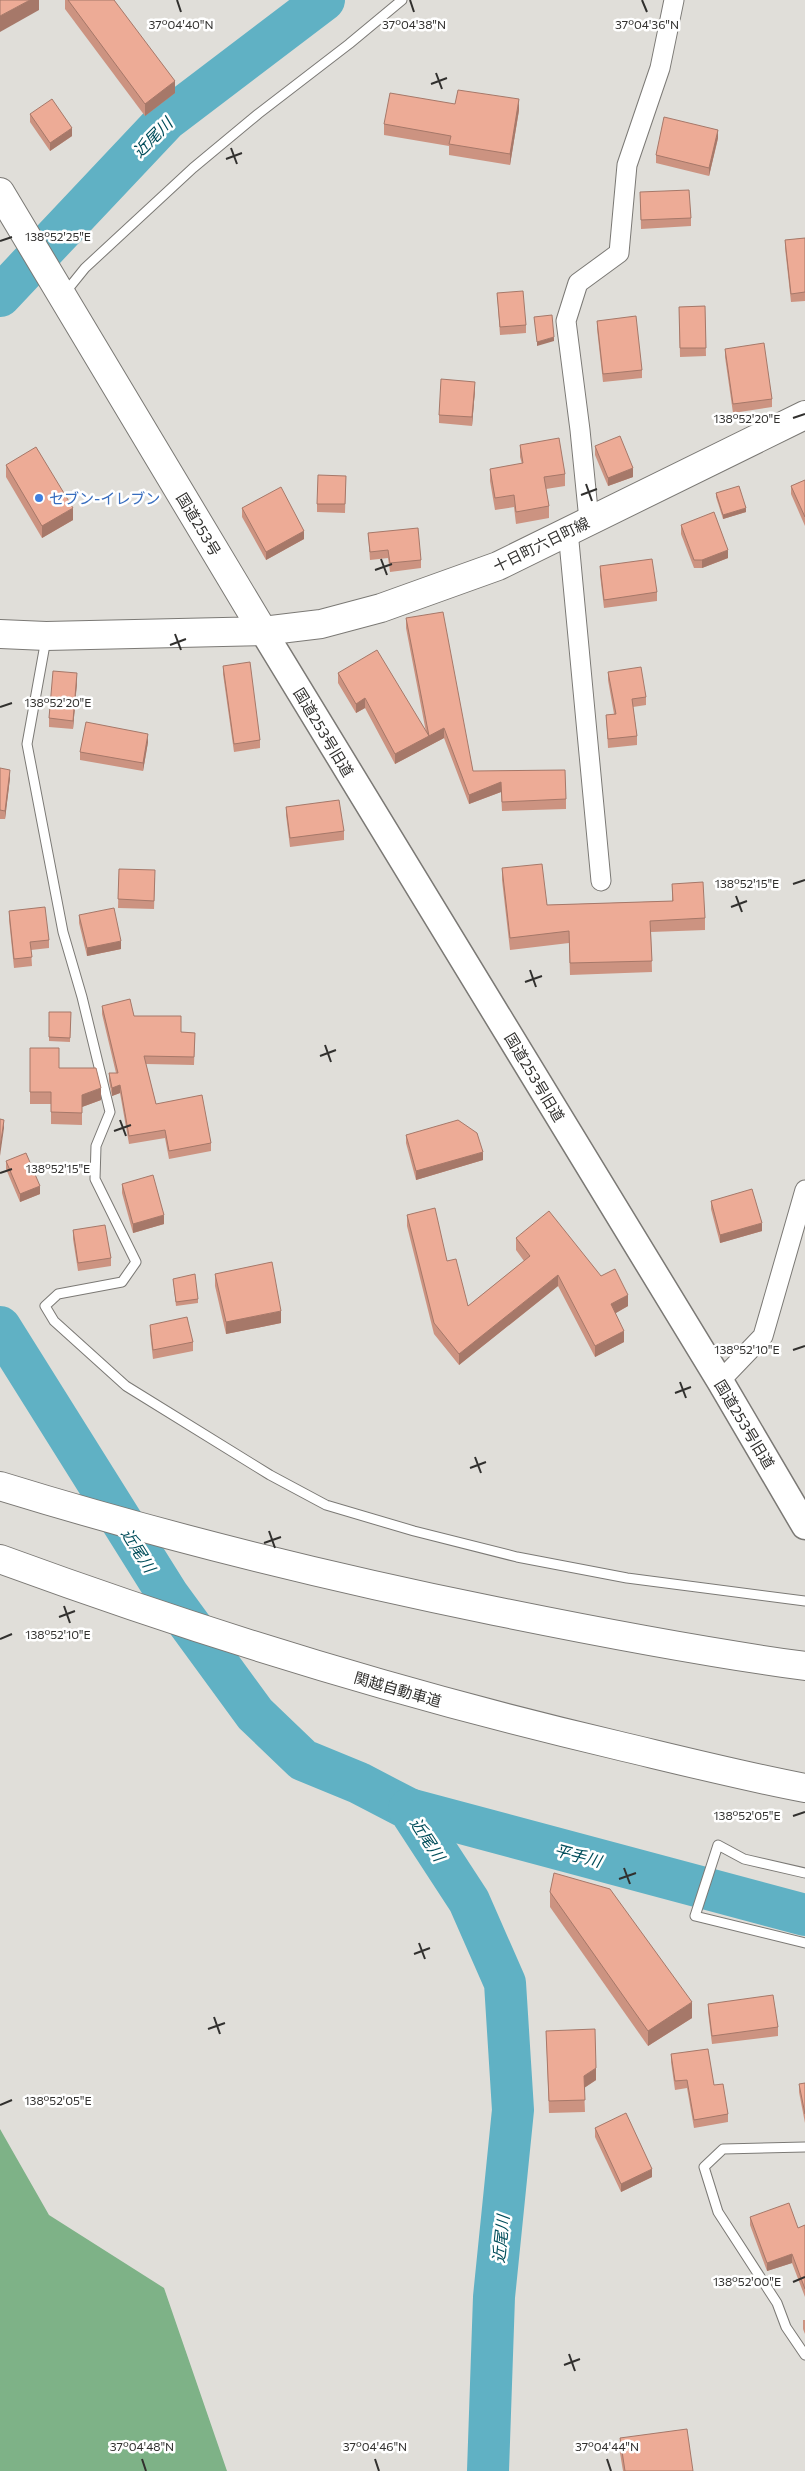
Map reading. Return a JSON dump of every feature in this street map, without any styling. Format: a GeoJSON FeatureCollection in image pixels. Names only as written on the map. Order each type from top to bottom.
{"type":"FeatureCollection","features":[{"type":"Feature","properties":{"kind":"main road","name":"国道253号"},"geometry":{"type":"LineString","coordinates":[[0,192],[263,631]]}},
{"type":"Feature","properties":{"kind":"main road","name":"十日町六日町線"},"geometry":{"type":"LineString","coordinates":[[263,631],[321,624],[381,608],[498,566],[805,415]]}},
{"type":"Feature","properties":{"kind":"main road"},"geometry":{"type":"LineString","coordinates":[[0,634],[46,636],[263,631]]}},
{"type":"Feature","properties":{"kind":"main road"},"geometry":{"type":"LineString","coordinates":[[0,1486],[202,1543],[416,1595],[733,1656],[805,1666]]}},
{"type":"Feature","properties":{"kind":"main road","name":"関越自動車道"},"geometry":{"type":"LineString","coordinates":[[0,1560],[140,1610],[404,1692],[532,1727],[743,1776],[805,1788]]}},
{"type":"Feature","properties":{"kind":"street"},"geometry":{"type":"LineString","coordinates":[[601,881],[578,526],[580,430],[566,320],[578,283],[620,253],[627,165],[660,68],[674,0]]}},
{"type":"Feature","properties":{"kind":"street","name":"国道253号旧道"},"geometry":{"type":"LineString","coordinates":[[263,631],[720,1380],[805,1526]]}},
{"type":"Feature","properties":{"kind":"street"},"geometry":{"type":"LineString","coordinates":[[720,1380],[763,1336],[805,1190]]}},
{"type":"Feature","properties":{"kind":"lane"},"geometry":{"type":"LineString","coordinates":[[60,291],[193,168],[402,0]]}},
{"type":"Feature","properties":{"kind":"lane"},"geometry":{"type":"LineString","coordinates":[[46,636],[27,744],[62,932],[82,996],[110,1112],[96,1146],[95,1179],[136,1262],[122,1282],[58,1294],[45,1306],[54,1321],[126,1386],[270,1475],[326,1505],[414,1531],[517,1557],[627,1578],[805,1601]]}},
{"type":"Feature","properties":{"kind":"lane"},"geometry":{"type":"LineString","coordinates":[[805,1873],[744,1859],[718,1844],[695,1916],[805,1943]]}},
{"type":"Feature","properties":{"kind":"lane"},"geometry":{"type":"LineString","coordinates":[[805,2147],[723,2149],[704,2166],[718,2212],[777,2302],[786,2327],[805,2355]]}},
{"type":"Feature","properties":{"kind":"green space"},"geometry":{"type":"Polygon","coordinates":[[[0,2129],[49,2215],[164,2288],[227,2471],[0,2471],[0,2129]]]}},
{"type":"Feature","properties":{"kind":"building"},"geometry":{"type":"Polygon","coordinates":[[[0,0],[30,0],[0,16],[0,0]]]}},
{"type":"Feature","properties":{"kind":"building"},"geometry":{"type":"Polygon","coordinates":[[[68,0],[114,0],[175,81],[145,104],[68,0]]]}},
{"type":"Feature","properties":{"kind":"building"},"geometry":{"type":"Polygon","coordinates":[[[458,90],[519,99],[510,154],[449,144],[451,136],[384,124],[390,93],[455,104],[458,90]]]}},
{"type":"Feature","properties":{"kind":"building"},"geometry":{"type":"Polygon","coordinates":[[[52,99],[72,128],[50,143],[30,114],[52,99]]]}},
{"type":"Feature","properties":{"kind":"building"},"geometry":{"type":"Polygon","coordinates":[[[664,117],[718,130],[709,168],[656,155],[664,117]]]}},
{"type":"Feature","properties":{"kind":"building"},"geometry":{"type":"Polygon","coordinates":[[[689,190],[691,218],[641,220],[640,192],[689,190]]]}},
{"type":"Feature","properties":{"kind":"building"},"geometry":{"type":"Polygon","coordinates":[[[805,238],[805,292],[791,294],[785,240],[805,238]]]}},
{"type":"Feature","properties":{"kind":"building"},"geometry":{"type":"Polygon","coordinates":[[[523,291],[526,325],[500,327],[497,293],[523,291]]]}},
{"type":"Feature","properties":{"kind":"building"},"geometry":{"type":"Polygon","coordinates":[[[705,306],[706,348],[680,348],[679,307],[705,306]]]}},
{"type":"Feature","properties":{"kind":"building"},"geometry":{"type":"Polygon","coordinates":[[[552,315],[554,337],[537,342],[534,317],[552,315]]]}},
{"type":"Feature","properties":{"kind":"building"},"geometry":{"type":"Polygon","coordinates":[[[636,316],[642,370],[603,374],[597,321],[636,316]]]}},
{"type":"Feature","properties":{"kind":"building"},"geometry":{"type":"Polygon","coordinates":[[[764,343],[772,399],[733,404],[725,349],[764,343]]]}},
{"type":"Feature","properties":{"kind":"building"},"geometry":{"type":"Polygon","coordinates":[[[441,379],[475,382],[472,417],[439,415],[441,379]]]}},
{"type":"Feature","properties":{"kind":"building"},"geometry":{"type":"Polygon","coordinates":[[[620,436],[633,468],[608,478],[595,446],[620,436]]]}},
{"type":"Feature","properties":{"kind":"building"},"geometry":{"type":"Polygon","coordinates":[[[559,438],[565,474],[544,477],[549,506],[516,512],[514,495],[495,498],[490,469],[523,463],[520,445],[559,438]]]}},
{"type":"Feature","properties":{"kind":"building","name":"セブン-イレブン"},"geometry":{"type":"Polygon","coordinates":[[[36,447],[73,508],[42,526],[6,465],[36,447]]]}},
{"type":"Feature","properties":{"kind":"building"},"geometry":{"type":"Polygon","coordinates":[[[318,475],[346,476],[345,504],[317,504],[318,475]]]}},
{"type":"Feature","properties":{"kind":"building"},"geometry":{"type":"Polygon","coordinates":[[[805,480],[805,517],[791,486],[805,480]]]}},
{"type":"Feature","properties":{"kind":"building"},"geometry":{"type":"Polygon","coordinates":[[[739,486],[746,508],[723,515],[716,493],[739,486]]]}},
{"type":"Feature","properties":{"kind":"building"},"geometry":{"type":"Polygon","coordinates":[[[281,487],[304,531],[266,552],[242,508],[281,487]]]}},
{"type":"Feature","properties":{"kind":"building"},"geometry":{"type":"Polygon","coordinates":[[[714,512],[728,550],[702,560],[694,560],[681,525],[714,512]]]}},
{"type":"Feature","properties":{"kind":"building"},"geometry":{"type":"Polygon","coordinates":[[[418,528],[421,560],[390,563],[388,550],[370,552],[368,533],[418,528]]]}},
{"type":"Feature","properties":{"kind":"building"},"geometry":{"type":"Polygon","coordinates":[[[652,559],[657,592],[604,600],[600,566],[652,559]]]}},
{"type":"Feature","properties":{"kind":"building"},"geometry":{"type":"Polygon","coordinates":[[[443,612],[473,771],[565,770],[566,799],[502,802],[501,782],[469,795],[444,728],[429,736],[406,618],[443,612]]]}},
{"type":"Feature","properties":{"kind":"building"},"geometry":{"type":"Polygon","coordinates":[[[377,650],[429,736],[395,754],[365,698],[356,704],[338,673],[377,650]]]}},
{"type":"Feature","properties":{"kind":"building"},"geometry":{"type":"Polygon","coordinates":[[[250,662],[260,740],[234,744],[223,666],[250,662]]]}},
{"type":"Feature","properties":{"kind":"building"},"geometry":{"type":"Polygon","coordinates":[[[641,667],[646,697],[632,699],[637,736],[608,739],[606,715],[616,714],[608,672],[641,667]]]}},
{"type":"Feature","properties":{"kind":"building"},"geometry":{"type":"Polygon","coordinates":[[[53,671],[77,673],[73,721],[49,718],[53,671]]]}},
{"type":"Feature","properties":{"kind":"building"},"geometry":{"type":"Polygon","coordinates":[[[86,722],[148,734],[143,763],[80,752],[86,722]]]}},
{"type":"Feature","properties":{"kind":"building"},"geometry":{"type":"Polygon","coordinates":[[[0,768],[10,770],[5,811],[0,810],[0,768]]]}},
{"type":"Feature","properties":{"kind":"building"},"geometry":{"type":"Polygon","coordinates":[[[339,800],[344,831],[290,838],[286,807],[339,800]]]}},
{"type":"Feature","properties":{"kind":"building"},"geometry":{"type":"Polygon","coordinates":[[[542,864],[547,905],[673,901],[672,884],[703,882],[705,918],[650,921],[652,961],[570,963],[569,931],[510,938],[502,868],[542,864]]]}},
{"type":"Feature","properties":{"kind":"building"},"geometry":{"type":"Polygon","coordinates":[[[119,869],[155,870],[154,901],[118,899],[119,869]]]}},
{"type":"Feature","properties":{"kind":"building"},"geometry":{"type":"Polygon","coordinates":[[[45,907],[49,940],[30,942],[32,957],[14,959],[9,911],[45,907]]]}},
{"type":"Feature","properties":{"kind":"building"},"geometry":{"type":"Polygon","coordinates":[[[114,908],[121,941],[87,948],[79,915],[114,908]]]}},
{"type":"Feature","properties":{"kind":"building"},"geometry":{"type":"Polygon","coordinates":[[[130,999],[134,1016],[181,1016],[181,1032],[195,1033],[194,1057],[144,1056],[156,1104],[202,1095],[211,1143],[169,1151],[165,1130],[129,1136],[120,1085],[112,1088],[109,1073],[118,1073],[102,1006],[130,999]]]}},
{"type":"Feature","properties":{"kind":"building"},"geometry":{"type":"Polygon","coordinates":[[[49,1012],[71,1012],[70,1038],[49,1037],[49,1012]]]}},
{"type":"Feature","properties":{"kind":"building"},"geometry":{"type":"Polygon","coordinates":[[[30,1048],[59,1048],[59,1068],[96,1068],[101,1088],[82,1095],[82,1113],[51,1112],[51,1092],[30,1092],[30,1048]]]}},
{"type":"Feature","properties":{"kind":"building"},"geometry":{"type":"Polygon","coordinates":[[[0,1119],[4,1120],[0,1148],[0,1119]]]}},
{"type":"Feature","properties":{"kind":"building"},"geometry":{"type":"Polygon","coordinates":[[[458,1120],[477,1133],[483,1152],[416,1171],[406,1135],[458,1120]]]}},
{"type":"Feature","properties":{"kind":"building"},"geometry":{"type":"Polygon","coordinates":[[[26,1153],[40,1186],[20,1194],[6,1161],[26,1153]]]}},
{"type":"Feature","properties":{"kind":"building"},"geometry":{"type":"Polygon","coordinates":[[[153,1175],[164,1215],[133,1224],[122,1184],[153,1175]]]}},
{"type":"Feature","properties":{"kind":"building"},"geometry":{"type":"Polygon","coordinates":[[[752,1189],[762,1223],[720,1235],[711,1201],[752,1189]]]}},
{"type":"Feature","properties":{"kind":"building"},"geometry":{"type":"Polygon","coordinates":[[[435,1208],[447,1261],[456,1259],[468,1306],[530,1256],[516,1238],[549,1211],[601,1276],[615,1269],[628,1295],[611,1304],[624,1331],[595,1346],[558,1275],[459,1354],[434,1323],[407,1215],[435,1208]]]}},
{"type":"Feature","properties":{"kind":"building"},"geometry":{"type":"Polygon","coordinates":[[[105,1225],[111,1258],[78,1263],[73,1230],[105,1225]]]}},
{"type":"Feature","properties":{"kind":"building"},"geometry":{"type":"Polygon","coordinates":[[[272,1262],[281,1311],[226,1322],[215,1274],[272,1262]]]}},
{"type":"Feature","properties":{"kind":"building"},"geometry":{"type":"Polygon","coordinates":[[[195,1274],[198,1299],[176,1302],[173,1279],[195,1274]]]}},
{"type":"Feature","properties":{"kind":"building"},"geometry":{"type":"Polygon","coordinates":[[[187,1317],[193,1342],[153,1350],[150,1325],[187,1317]]]}},
{"type":"Feature","properties":{"kind":"building"},"geometry":{"type":"Polygon","coordinates":[[[554,1873],[610,1889],[692,2002],[648,2031],[550,1892],[554,1873]]]}},
{"type":"Feature","properties":{"kind":"building"},"geometry":{"type":"Polygon","coordinates":[[[773,1995],[778,2027],[712,2036],[708,2004],[773,1995]]]}},
{"type":"Feature","properties":{"kind":"building"},"geometry":{"type":"Polygon","coordinates":[[[595,2029],[596,2068],[584,2076],[585,2100],[549,2101],[546,2031],[595,2029]]]}},
{"type":"Feature","properties":{"kind":"building"},"geometry":{"type":"Polygon","coordinates":[[[708,2049],[714,2085],[723,2084],[728,2114],[694,2120],[687,2080],[675,2081],[671,2054],[708,2049]]]}},
{"type":"Feature","properties":{"kind":"building"},"geometry":{"type":"Polygon","coordinates":[[[805,2083],[805,2114],[799,2084],[805,2083]]]}},
{"type":"Feature","properties":{"kind":"building"},"geometry":{"type":"Polygon","coordinates":[[[626,2113],[652,2169],[621,2184],[595,2128],[626,2113]]]}},
{"type":"Feature","properties":{"kind":"building"},"geometry":{"type":"Polygon","coordinates":[[[789,2203],[798,2228],[805,2225],[805,2289],[792,2254],[767,2263],[750,2217],[789,2203]]]}},
{"type":"Feature","properties":{"kind":"building"},"geometry":{"type":"Polygon","coordinates":[[[687,2429],[693,2471],[625,2471],[620,2438],[687,2429]]]}},
{"type":"Feature","properties":{"kind":"waterway","name":"近尾川"},"geometry":{"type":"LineString","coordinates":[[0,296],[166,120],[324,0]]}},
{"type":"Feature","properties":{"kind":"waterway","name":"近尾川"},"geometry":{"type":"LineString","coordinates":[[0,1327],[168,1595],[255,1714],[303,1760],[359,1783],[409,1809],[469,1901],[505,1983],[513,2110],[494,2297],[488,2471]]}},
{"type":"Feature","properties":{"kind":"waterway","name":"平手川"},"geometry":{"type":"LineString","coordinates":[[409,1809],[805,1915]]}},
{"type":"Feature","properties":{"kind":"place","name":"セブン-イレブン"},"geometry":{"type":"Point","coordinates":[39,498]}}]}
